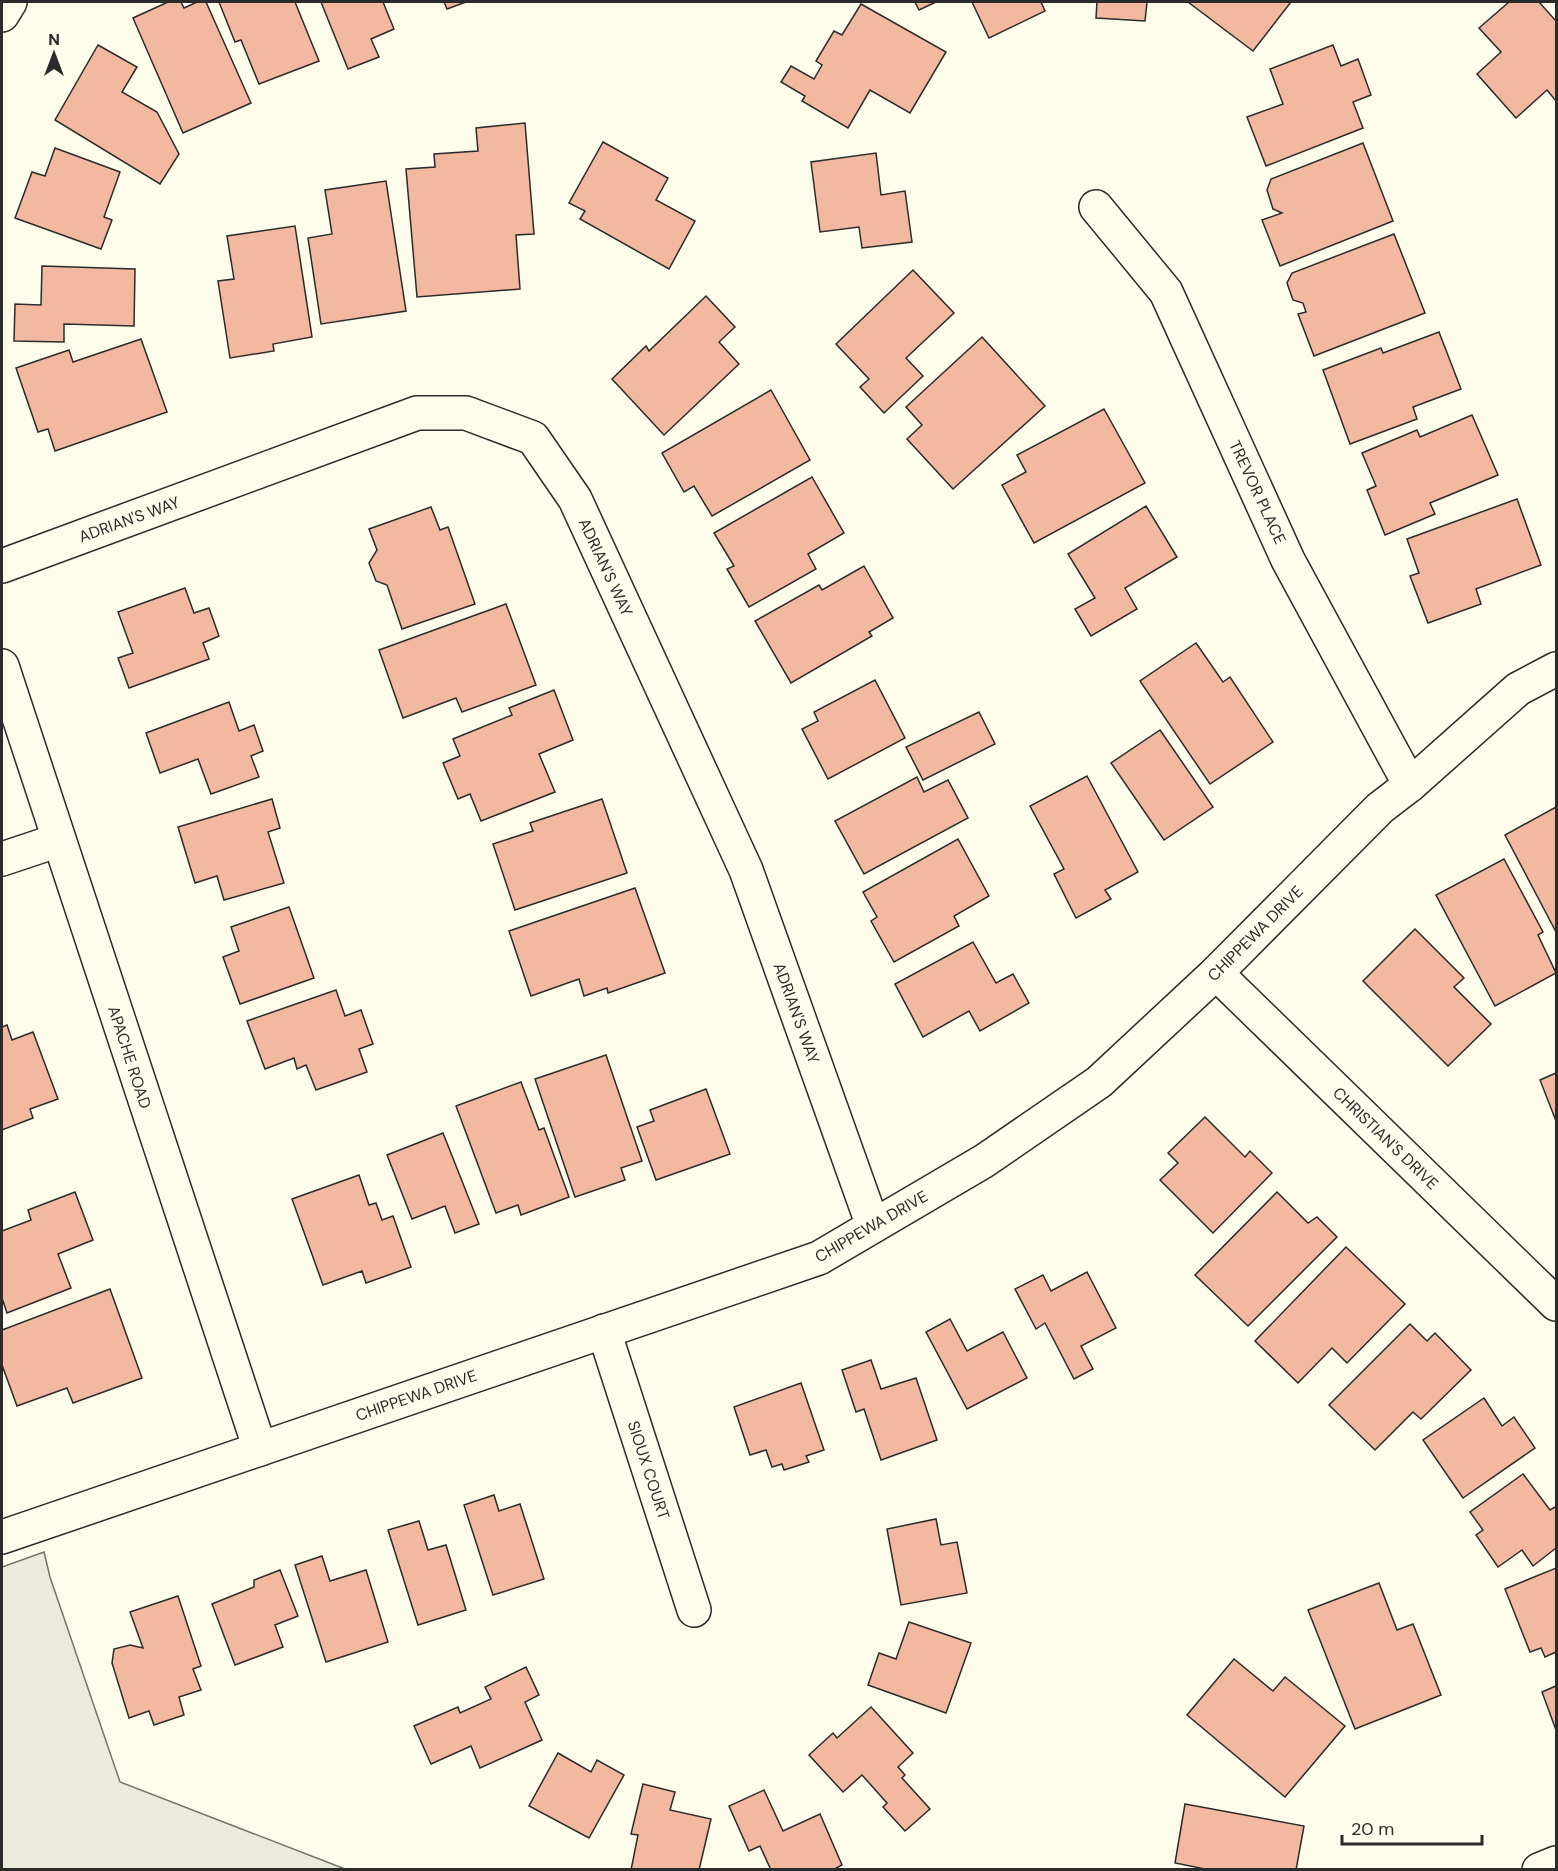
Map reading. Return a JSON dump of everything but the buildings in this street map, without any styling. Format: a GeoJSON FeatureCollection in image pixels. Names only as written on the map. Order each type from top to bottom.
{"type":"FeatureCollection","features":[{"type":"Feature","properties":{"kind":"street"},"geometry":{"type":"LineString","coordinates":[[2,15],[10,2]]}},
{"type":"Feature","properties":{"kind":"street","name":"TREVOR PLACE"},"geometry":{"type":"LineString","coordinates":[[1096,207],[1166,292],[1288,560],[1410,785]]}},
{"type":"Feature","properties":{"kind":"street","name":"ADRIAN'S WAY"},"geometry":{"type":"LineString","coordinates":[[2,566],[417,413],[465,413],[532,438],[575,499],[746,870],[873,1226]]}},
{"type":"Feature","properties":{"kind":"street","name":"APACHE ROAD"},"geometry":{"type":"LineString","coordinates":[[2,666],[260,1449]]}},
{"type":"Feature","properties":{"kind":"street","name":"CHIPPEWA DRIVE"},"geometry":{"type":"LineString","coordinates":[[2,1537],[819,1257],[984,1161],[1099,1082],[1216,972],[1380,808],[1410,785],[1518,689],[1557,669]]}},
{"type":"Feature","properties":{"kind":"street"},"geometry":{"type":"LineString","coordinates":[[2,859],[59,840]]}},
{"type":"Feature","properties":{"kind":"street","name":"CHRISTIAN'S DRIVE"},"geometry":{"type":"LineString","coordinates":[[1216,972],[1557,1305]]}},
{"type":"Feature","properties":{"kind":"street","name":"SIOUX COURT"},"geometry":{"type":"LineString","coordinates":[[604,1331],[694,1610]]}},
{"type":"Feature","properties":{"kind":"street"},"geometry":{"type":"LineString","coordinates":[[1539,1869],[1557,1863]]}},
{"type":"Feature","properties":{"kind":"shaded area"},"geometry":{"type":"Polygon","coordinates":[[[44,1552],[50,1577],[120,1782],[345,1869],[2,1869],[2,1567],[44,1552]]]}}]}
